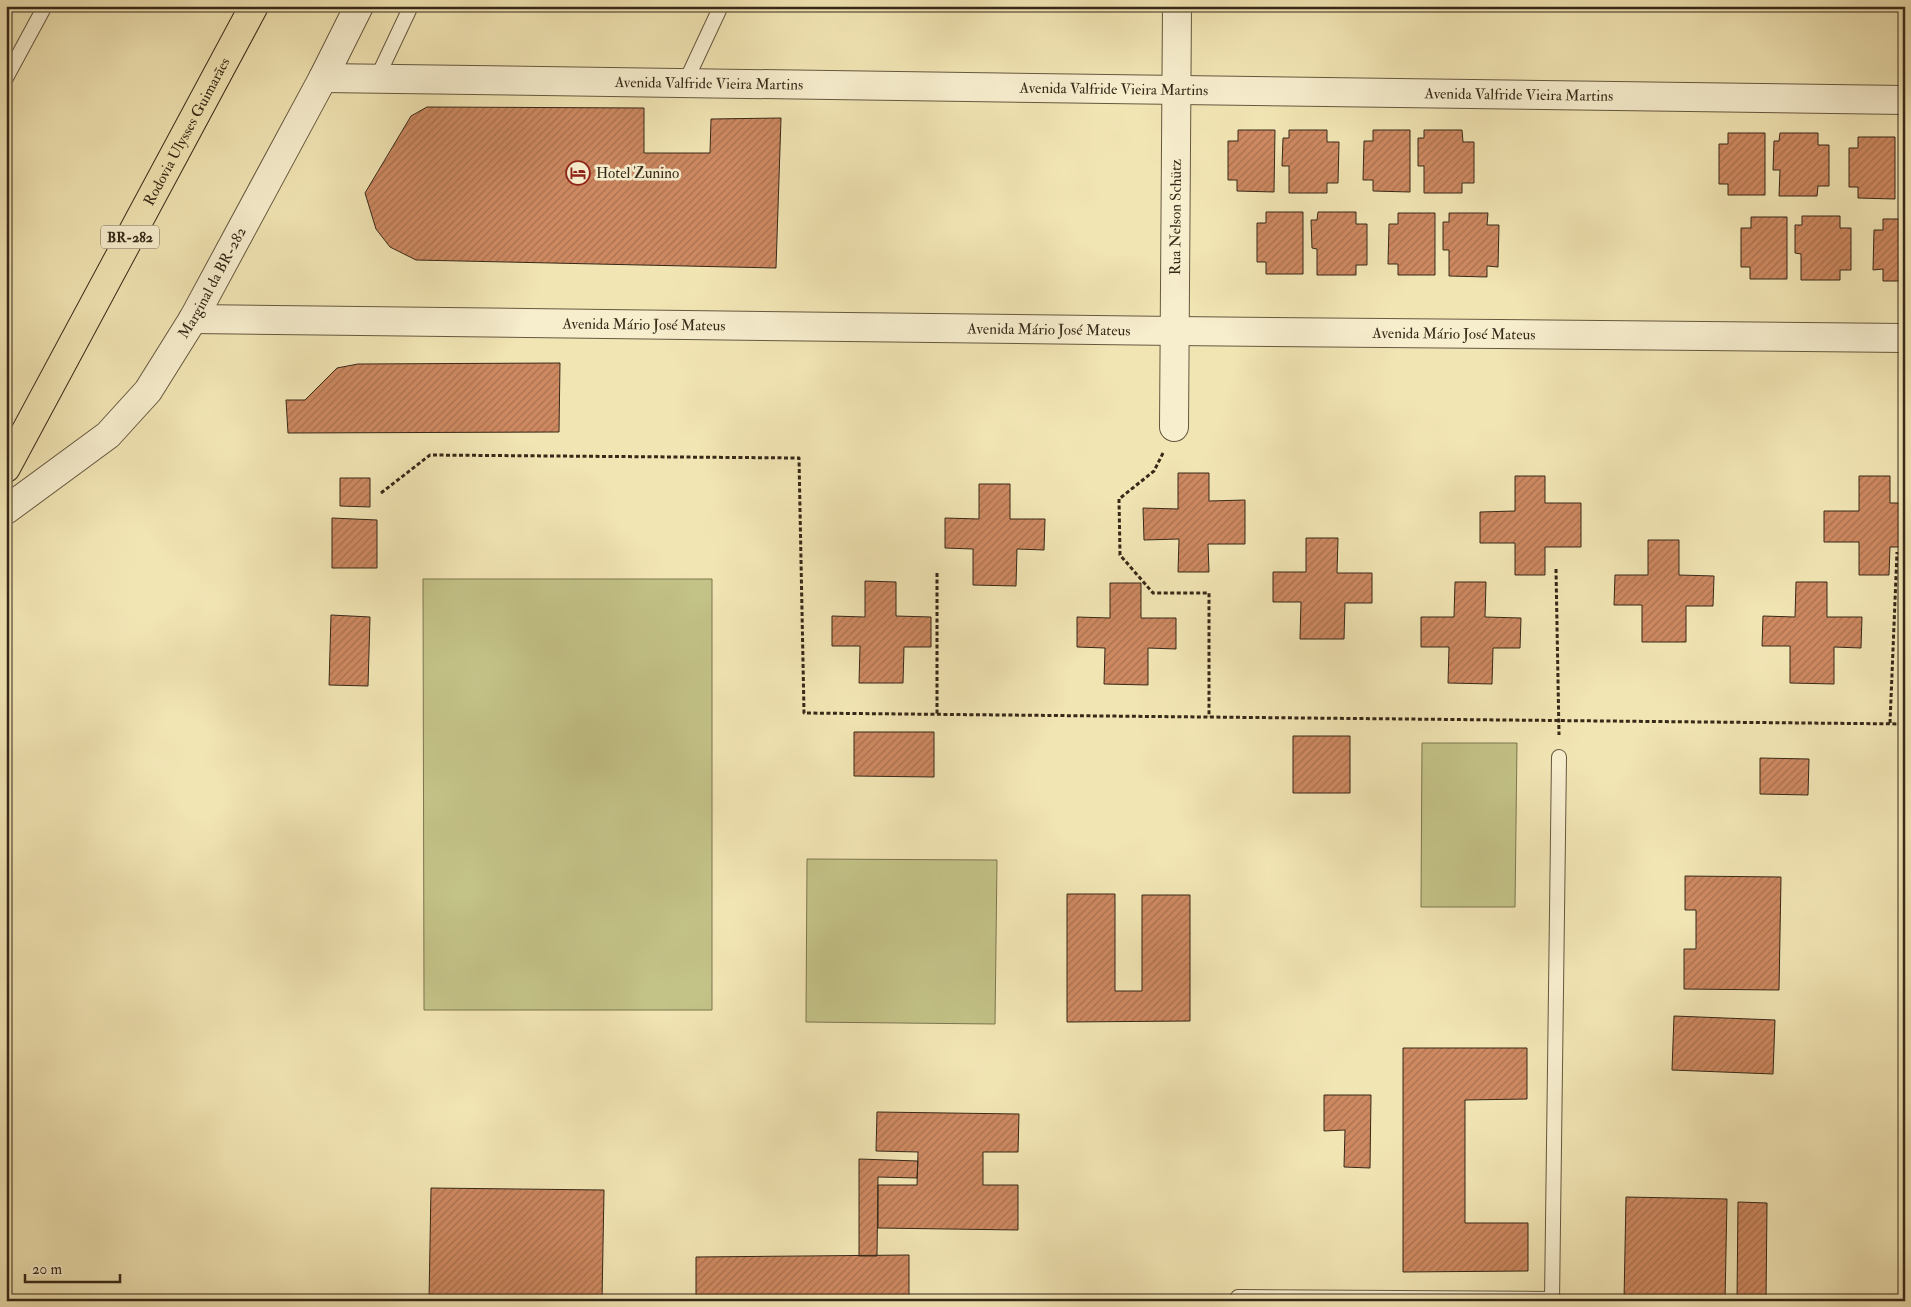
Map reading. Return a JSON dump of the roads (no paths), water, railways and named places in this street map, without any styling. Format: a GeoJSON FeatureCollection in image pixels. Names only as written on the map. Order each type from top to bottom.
{"type":"FeatureCollection","features":[{"type":"Feature","properties":{"kind":"highway","name":"Rodovia Ulysses Guimarães"},"geometry":{"type":"LineString","coordinates":[[6,468],[254,6]]}},
{"type":"Feature","properties":{"kind":"street","name":"Marginal da BR-282"},"geometry":{"type":"LineString","coordinates":[[6,510],[108,435],[148,392],[193,319],[323,78],[359,6]]}},
{"type":"Feature","properties":{"kind":"street","name":"Rua Nelson Schütz"},"geometry":{"type":"LineString","coordinates":[[1174,427],[1177,6]]}},
{"type":"Feature","properties":{"kind":"street","name":"Avenida Valfride Vieira Martins"},"geometry":{"type":"LineString","coordinates":[[323,78],[1905,100]]}},
{"type":"Feature","properties":{"kind":"street","name":"Avenida Mário José Mateus"},"geometry":{"type":"LineString","coordinates":[[193,319],[1905,338]]}},
{"type":"Feature","properties":{"kind":"lane"},"geometry":{"type":"LineString","coordinates":[[6,78],[45,6]]}},
{"type":"Feature","properties":{"kind":"lane"},"geometry":{"type":"LineString","coordinates":[[377,78],[411,6]]}},
{"type":"Feature","properties":{"kind":"lane"},"geometry":{"type":"LineString","coordinates":[[685,83],[721,6]]}},
{"type":"Feature","properties":{"kind":"lane"},"geometry":{"type":"LineString","coordinates":[[1238,1297],[1552,1300],[1559,757]]}},
{"type":"Feature","properties":{"kind":"place","name":"Hotel Zunino"},"geometry":{"type":"Point","coordinates":[578,173]}}]}
